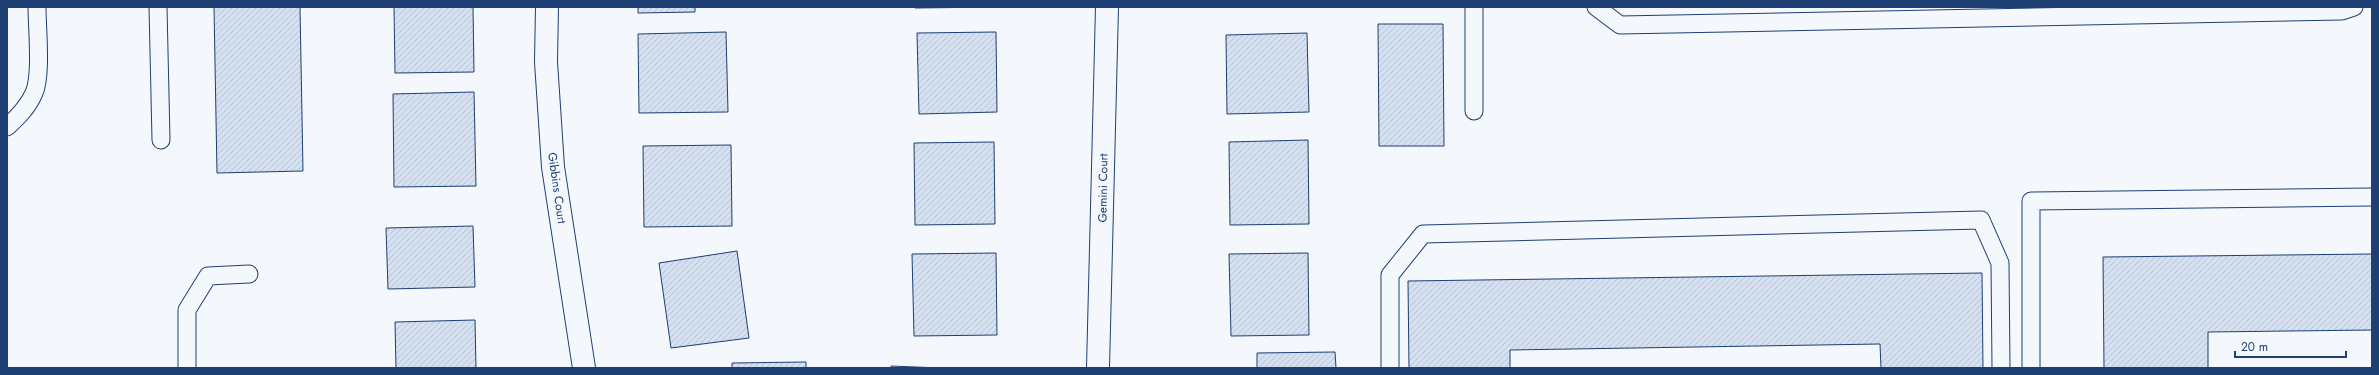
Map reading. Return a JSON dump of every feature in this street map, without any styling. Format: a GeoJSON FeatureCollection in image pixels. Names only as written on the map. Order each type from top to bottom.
{"type":"FeatureCollection","features":[{"type":"Feature","properties":{"kind":"street","name":"Gibbins Court"},"geometry":{"type":"LineString","coordinates":[[547,7],[546,62],[553,167],[584,368]]}},
{"type":"Feature","properties":{"kind":"street","name":"Gemini Court"},"geometry":{"type":"LineString","coordinates":[[1098,368],[1107,7]]}},
{"type":"Feature","properties":{"kind":"lane"},"geometry":{"type":"LineString","coordinates":[[7,127],[22,113],[35,93],[38,65],[37,7]]}},
{"type":"Feature","properties":{"kind":"lane"},"geometry":{"type":"LineString","coordinates":[[158,7],[161,140]]}},
{"type":"Feature","properties":{"kind":"lane"},"geometry":{"type":"LineString","coordinates":[[1474,7],[1474,111]]}},
{"type":"Feature","properties":{"kind":"lane"},"geometry":{"type":"LineString","coordinates":[[1596,7],[1620,25],[1817,14],[2342,11],[2354,7]]}},
{"type":"Feature","properties":{"kind":"lane"},"geometry":{"type":"LineString","coordinates":[[2031,368],[2031,201],[2372,197]]}},
{"type":"Feature","properties":{"kind":"lane"},"geometry":{"type":"LineString","coordinates":[[1390,368],[1390,275],[1423,234],[1981,220],[2000,263],[2001,368]]}},
{"type":"Feature","properties":{"kind":"lane"},"geometry":{"type":"LineString","coordinates":[[187,368],[187,310],[208,276],[249,274]]}},
{"type":"Feature","properties":{"kind":"building"},"geometry":{"type":"Polygon","coordinates":[[[214,7],[300,7],[303,171],[217,173],[214,7]]]}},
{"type":"Feature","properties":{"kind":"building"},"geometry":{"type":"Polygon","coordinates":[[[394,7],[473,7],[474,72],[395,73],[394,7]]]}},
{"type":"Feature","properties":{"kind":"building"},"geometry":{"type":"Polygon","coordinates":[[[638,7],[695,7],[695,12],[638,13],[638,7]]]}},
{"type":"Feature","properties":{"kind":"building"},"geometry":{"type":"Polygon","coordinates":[[[915,7],[997,7],[915,8],[915,7]]]}},
{"type":"Feature","properties":{"kind":"building"},"geometry":{"type":"Polygon","coordinates":[[[1378,24],[1443,24],[1444,146],[1379,146],[1378,24]]]}},
{"type":"Feature","properties":{"kind":"building"},"geometry":{"type":"Polygon","coordinates":[[[726,32],[728,112],[639,113],[638,34],[726,32]]]}},
{"type":"Feature","properties":{"kind":"building"},"geometry":{"type":"Polygon","coordinates":[[[996,32],[997,112],[919,114],[917,33],[996,32]]]}},
{"type":"Feature","properties":{"kind":"building"},"geometry":{"type":"Polygon","coordinates":[[[1307,33],[1309,112],[1227,114],[1226,35],[1307,33]]]}},
{"type":"Feature","properties":{"kind":"building"},"geometry":{"type":"Polygon","coordinates":[[[474,92],[476,186],[394,187],[393,94],[474,92]]]}},
{"type":"Feature","properties":{"kind":"building"},"geometry":{"type":"Polygon","coordinates":[[[1308,140],[1309,224],[1230,225],[1229,142],[1308,140]]]}},
{"type":"Feature","properties":{"kind":"building"},"geometry":{"type":"Polygon","coordinates":[[[994,142],[995,224],[915,225],[914,143],[994,142]]]}},
{"type":"Feature","properties":{"kind":"building"},"geometry":{"type":"Polygon","coordinates":[[[731,145],[732,226],[644,227],[643,146],[731,145]]]}},
{"type":"Feature","properties":{"kind":"building"},"geometry":{"type":"Polygon","coordinates":[[[473,226],[475,287],[388,289],[386,228],[473,226]]]}},
{"type":"Feature","properties":{"kind":"building"},"geometry":{"type":"Polygon","coordinates":[[[737,251],[749,338],[671,348],[659,263],[737,251]]]}},
{"type":"Feature","properties":{"kind":"building"},"geometry":{"type":"Polygon","coordinates":[[[996,253],[997,335],[914,336],[912,254],[996,253]]]}},
{"type":"Feature","properties":{"kind":"building"},"geometry":{"type":"Polygon","coordinates":[[[1308,253],[1309,335],[1231,336],[1229,254],[1308,253]]]}},
{"type":"Feature","properties":{"kind":"building"},"geometry":{"type":"Polygon","coordinates":[[[2372,254],[2372,330],[2208,332],[2208,368],[2104,368],[2103,257],[2372,254]]]}},
{"type":"Feature","properties":{"kind":"building"},"geometry":{"type":"Polygon","coordinates":[[[1982,273],[1983,368],[1881,368],[1880,344],[1510,350],[1510,368],[1409,368],[1408,281],[1982,273]]]}},
{"type":"Feature","properties":{"kind":"building"},"geometry":{"type":"Polygon","coordinates":[[[475,320],[476,368],[396,368],[395,322],[475,320]]]}},
{"type":"Feature","properties":{"kind":"building"},"geometry":{"type":"Polygon","coordinates":[[[1335,352],[1336,368],[1257,368],[1257,353],[1335,352]]]}},
{"type":"Feature","properties":{"kind":"building"},"geometry":{"type":"Polygon","coordinates":[[[806,362],[806,368],[732,368],[732,363],[806,362]]]}},
{"type":"Feature","properties":{"kind":"building"},"geometry":{"type":"Polygon","coordinates":[[[891,366],[941,368],[891,368],[891,366]]]}}]}
